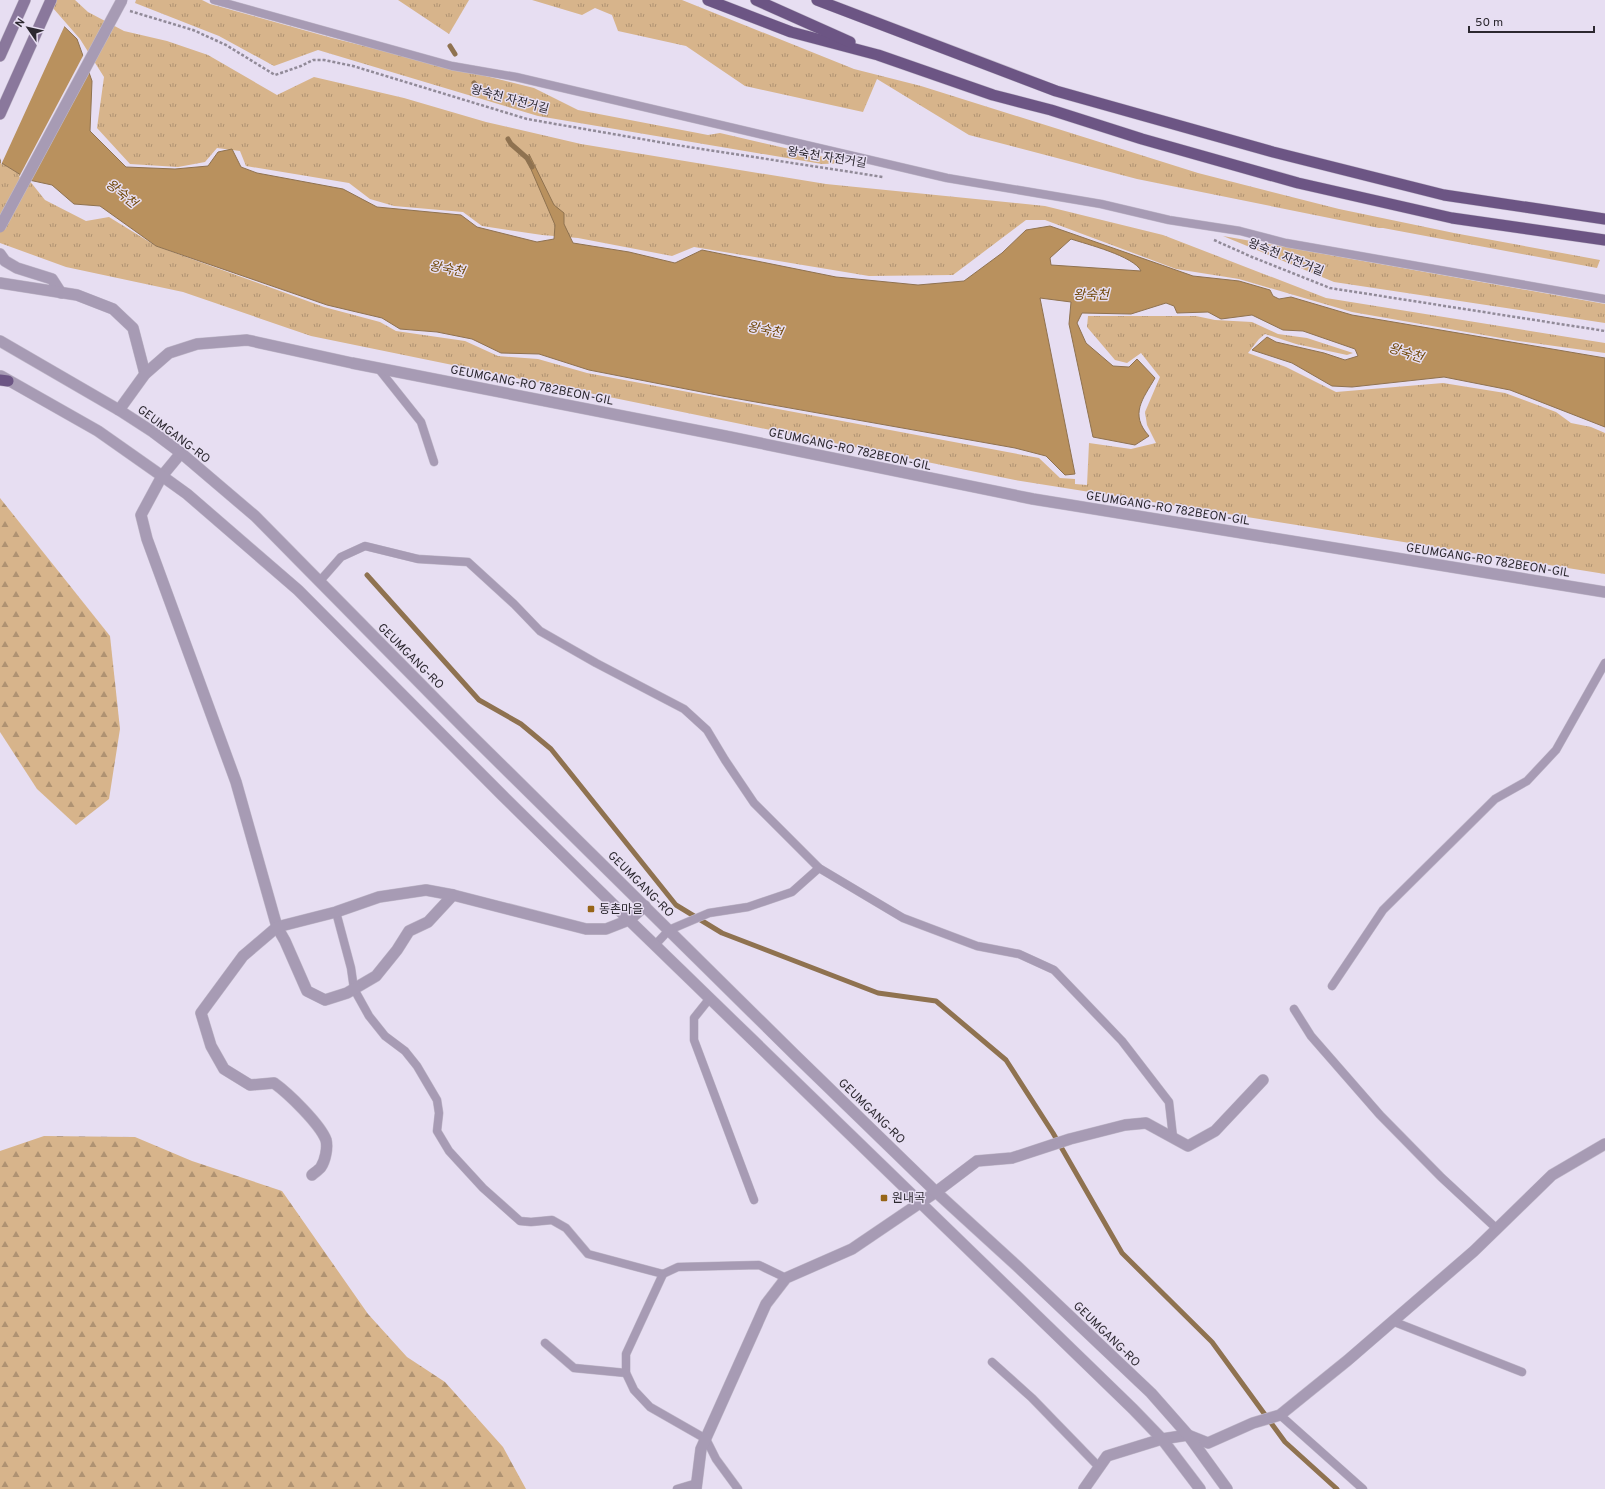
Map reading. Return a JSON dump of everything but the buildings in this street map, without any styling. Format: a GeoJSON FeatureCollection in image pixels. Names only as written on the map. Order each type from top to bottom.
{"type":"FeatureCollection","features":[{"type":"Feature","properties":{"kind":"highway"},"geometry":{"type":"LineString","coordinates":[[708,0],[791,32],[878,55],[993,95],[1051,110],[1142,139],[1298,184],[1452,218],[1605,240]]}},
{"type":"Feature","properties":{"kind":"highway"},"geometry":{"type":"LineString","coordinates":[[756,0],[878,55]]}},
{"type":"Feature","properties":{"kind":"highway"},"geometry":{"type":"LineString","coordinates":[[817,0],[1056,91],[1273,152],[1444,195],[1605,219]]}},
{"type":"Feature","properties":{"kind":"highway"},"geometry":{"type":"LineString","coordinates":[[821,0],[833,6]]}},
{"type":"Feature","properties":{"kind":"main road"},"geometry":{"type":"LineString","coordinates":[[0,56],[25,0]]}},
{"type":"Feature","properties":{"kind":"main road"},"geometry":{"type":"LineString","coordinates":[[0,114],[51,0]]}},
{"type":"Feature","properties":{"kind":"street"},"geometry":{"type":"LineString","coordinates":[[0,227],[123,4]]}},
{"type":"Feature","properties":{"kind":"street"},"geometry":{"type":"LineString","coordinates":[[0,254],[5,261],[17,268],[52,279],[61,292]]}},
{"type":"Feature","properties":{"kind":"street"},"geometry":{"type":"LineString","coordinates":[[0,283],[77,295],[112,309],[133,328],[145,374]]}},
{"type":"Feature","properties":{"kind":"street","name":"GEUMGANG-RO 782BEON-GIL"},"geometry":{"type":"LineString","coordinates":[[119,410],[145,374],[169,353],[197,344],[247,340],[378,368],[725,436],[1032,499],[1605,592]]}},
{"type":"Feature","properties":{"kind":"street","name":"GEUMGANG-RO"},"geometry":{"type":"LineString","coordinates":[[0,342],[119,410],[153,432],[182,453],[255,516],[468,731],[795,1055],[936,1192],[1018,1266],[1151,1394],[1188,1434],[1227,1489]]}},
{"type":"Feature","properties":{"kind":"street"},"geometry":{"type":"LineString","coordinates":[[3,379],[98,431],[162,476],[187,494],[298,590],[629,920],[919,1203],[1053,1330],[1162,1439],[1200,1489]]}},
{"type":"Feature","properties":{"kind":"street"},"geometry":{"type":"LineString","coordinates":[[182,453],[162,476],[141,515],[147,539],[236,782],[277,927],[285,941],[306,991],[325,1000],[347,993],[376,976],[397,950],[409,931],[428,922],[453,895]]}},
{"type":"Feature","properties":{"kind":"street"},"geometry":{"type":"LineString","coordinates":[[312,1175],[321,1168],[326,1152],[326,1141],[317,1126],[288,1094],[274,1082],[250,1085],[224,1069],[211,1046],[201,1013],[243,956],[277,927],[336,912],[379,897],[426,890],[453,895],[586,929],[606,930],[629,920],[645,906]]}},
{"type":"Feature","properties":{"kind":"street"},"geometry":{"type":"LineString","coordinates":[[696,1486],[701,1449],[766,1304],[786,1278],[852,1249],[936,1192],[977,1161],[1012,1158],[1070,1139],[1125,1124],[1146,1123],[1188,1146],[1215,1131],[1263,1080]]}},
{"type":"Feature","properties":{"kind":"street"},"geometry":{"type":"LineString","coordinates":[[1084,1489],[1108,1456],[1162,1439],[1188,1434],[1208,1443],[1253,1423],[1280,1415],[1474,1251],[1552,1175],[1605,1144]]}},
{"type":"Feature","properties":{"kind":"lane"},"geometry":{"type":"LineString","coordinates":[[214,0],[452,66],[516,77],[964,181],[1093,203],[1169,220],[1240,231],[1286,243],[1605,299]]}},
{"type":"Feature","properties":{"kind":"lane"},"geometry":{"type":"LineString","coordinates":[[378,368],[421,422],[434,462]]}},
{"type":"Feature","properties":{"kind":"lane"},"geometry":{"type":"LineString","coordinates":[[319,582],[341,557],[365,546],[418,559],[468,562],[514,604],[540,631],[596,663],[684,709],[707,730],[724,760],[754,803],[819,868],[903,918],[977,946],[1019,954],[1054,970],[1122,1041],[1169,1102],[1173,1137]]}},
{"type":"Feature","properties":{"kind":"lane"},"geometry":{"type":"LineString","coordinates":[[1332,986],[1383,910],[1495,799],[1527,781],[1556,750],[1605,663]]}},
{"type":"Feature","properties":{"kind":"lane"},"geometry":{"type":"LineString","coordinates":[[655,945],[669,930],[709,913],[748,907],[792,892],[819,868]]}},
{"type":"Feature","properties":{"kind":"lane"},"geometry":{"type":"LineString","coordinates":[[336,912],[351,968],[354,989],[369,1016],[385,1036],[405,1051],[421,1073],[437,1100],[439,1113],[437,1131],[449,1151],[483,1188],[520,1221],[531,1222],[552,1220],[566,1228],[588,1254],[663,1274],[678,1267],[759,1266],[786,1278]]}},
{"type":"Feature","properties":{"kind":"lane"},"geometry":{"type":"LineString","coordinates":[[710,998],[694,1018],[694,1040],[754,1200]]}},
{"type":"Feature","properties":{"kind":"lane"},"geometry":{"type":"LineString","coordinates":[[1294,1009],[1311,1036],[1380,1115],[1441,1177],[1497,1229]]}},
{"type":"Feature","properties":{"kind":"lane"},"geometry":{"type":"LineString","coordinates":[[663,1274],[626,1354],[626,1374],[634,1390],[650,1407],[706,1439],[716,1459],[738,1489]]}},
{"type":"Feature","properties":{"kind":"lane"},"geometry":{"type":"LineString","coordinates":[[1392,1321],[1522,1372]]}},
{"type":"Feature","properties":{"kind":"lane"},"geometry":{"type":"LineString","coordinates":[[545,1343],[574,1368],[626,1374]]}},
{"type":"Feature","properties":{"kind":"lane"},"geometry":{"type":"LineString","coordinates":[[992,1362],[1032,1398],[1099,1467]]}},
{"type":"Feature","properties":{"kind":"lane"},"geometry":{"type":"LineString","coordinates":[[1280,1415],[1363,1489]]}},
{"type":"Feature","properties":{"kind":"lane"},"geometry":{"type":"LineString","coordinates":[[677,1489],[696,1486]]}},
{"type":"Feature","properties":{"kind":"path","name":"왕숙천 자전거길"},"geometry":{"type":"LineString","coordinates":[[123,4],[131,11],[193,30],[226,45],[275,75],[313,60],[324,60],[360,68],[527,119],[676,145],[888,177]]}},
{"type":"Feature","properties":{"kind":"path","name":"왕숙천 자전거길"},"geometry":{"type":"LineString","coordinates":[[1210,239],[1330,288],[1605,331]]}},
{"type":"Feature","properties":{"kind":"green space"},"geometry":{"type":"Polygon","coordinates":[[[46,0],[75,0],[88,12],[124,31],[167,41],[208,55],[277,95],[314,77],[404,98],[486,122],[581,144],[826,184],[1045,206],[1163,235],[1326,298],[1605,343],[1605,353],[1518,341],[1352,312],[1239,279],[1176,269],[1045,220],[1026,220],[953,275],[869,276],[694,247],[672,256],[578,238],[542,235],[482,226],[463,212],[394,206],[370,199],[349,183],[246,166],[240,151],[217,148],[205,162],[178,167],[130,164],[97,128],[104,77],[80,39],[46,0]]]}},
{"type":"Feature","properties":{"kind":"green space"},"geometry":{"type":"Polygon","coordinates":[[[136,0],[202,0],[210,4],[332,38],[534,88],[578,110],[708,135],[720,133],[850,163],[822,164],[538,116],[318,50],[274,66],[219,36],[135,3],[136,0]]]}},
{"type":"Feature","properties":{"kind":"green space"},"geometry":{"type":"Polygon","coordinates":[[[398,0],[469,0],[449,34],[398,0]]]}},
{"type":"Feature","properties":{"kind":"green space"},"geometry":{"type":"Polygon","coordinates":[[[532,0],[682,0],[854,69],[921,86],[1198,173],[1339,209],[1454,233],[1600,260],[1597,268],[1379,228],[1137,179],[969,135],[877,79],[863,112],[745,86],[686,46],[618,31],[612,15],[595,8],[582,15],[532,0]]]}},
{"type":"Feature","properties":{"kind":"green space"},"geometry":{"type":"Polygon","coordinates":[[[0,162],[29,180],[45,200],[86,221],[109,217],[156,246],[324,307],[380,322],[396,331],[465,341],[498,356],[538,359],[587,373],[1039,458],[1060,478],[1075,479],[1075,484],[1087,485],[1089,443],[1131,449],[1156,443],[1147,425],[1145,412],[1160,377],[1141,353],[1127,363],[1115,360],[1087,327],[1088,316],[1196,316],[1215,320],[1252,322],[1278,334],[1307,338],[1353,353],[1347,355],[1296,344],[1265,334],[1248,353],[1286,367],[1336,392],[1443,383],[1505,393],[1556,412],[1571,423],[1591,427],[1605,433],[1605,574],[1015,480],[311,336],[183,292],[66,267],[0,243],[0,162]]]}},
{"type":"Feature","properties":{"kind":"green space"},"geometry":{"type":"Polygon","coordinates":[[[1223,236],[1605,304],[1605,323],[1334,282],[1223,236]]]}},
{"type":"Feature","properties":{"kind":"green space"},"geometry":{"type":"Polygon","coordinates":[[[0,498],[110,636],[120,729],[109,799],[76,825],[37,789],[0,732],[0,498]]]}},
{"type":"Feature","properties":{"kind":"green space"},"geometry":{"type":"Polygon","coordinates":[[[44,1136],[135,1137],[192,1161],[282,1191],[368,1314],[407,1357],[445,1382],[503,1447],[526,1489],[0,1489],[0,1151],[44,1136]]]}},
{"type":"Feature","properties":{"kind":"water","name":"왕숙천"},"geometry":{"type":"Polygon","coordinates":[[[0,0],[37,0],[77,39],[92,81],[90,131],[126,167],[175,169],[208,166],[218,152],[232,149],[241,167],[257,173],[343,189],[377,207],[461,215],[477,227],[537,242],[554,239],[555,225],[530,167],[529,154],[554,205],[564,213],[564,224],[573,243],[629,252],[675,263],[702,250],[836,277],[918,285],[964,281],[1002,253],[1026,230],[1050,226],[1193,276],[1239,281],[1270,290],[1273,296],[1279,299],[1291,297],[1352,315],[1605,358],[1605,427],[1510,390],[1444,377],[1352,387],[1332,386],[1292,363],[1252,350],[1267,337],[1276,342],[1324,353],[1345,360],[1358,356],[1355,349],[1303,331],[1283,330],[1252,315],[1221,319],[1208,312],[1177,313],[1174,306],[1166,303],[1131,314],[1082,313],[1077,323],[1086,343],[1113,366],[1129,367],[1137,359],[1155,378],[1143,400],[1139,414],[1143,428],[1149,436],[1135,445],[1093,437],[1069,324],[1071,302],[1040,298],[1075,474],[1065,475],[1046,456],[1015,448],[722,396],[589,370],[539,354],[501,353],[472,339],[437,332],[400,329],[382,318],[327,305],[156,246],[100,206],[74,204],[52,185],[29,180],[0,162],[24,101],[0,0]],[[1071,239],[1050,258],[1051,265],[1141,271],[1129,260],[1098,247],[1071,239]]]}},
{"type":"Feature","properties":{"kind":"pier"},"geometry":{"type":"Polygon","coordinates":[[[0,0],[39,0],[65,25],[1,165],[0,132],[22,101],[0,63],[0,0]]]}},
{"type":"Feature","properties":{"kind":"pier"},"geometry":{"type":"Polygon","coordinates":[[[84,54],[90,70],[28,182],[19,177],[84,54]]]}},
{"type":"Feature","properties":{"kind":"waterway"},"geometry":{"type":"LineString","coordinates":[[450,46],[455,54]]}},
{"type":"Feature","properties":{"kind":"waterway"},"geometry":{"type":"LineString","coordinates":[[474,83],[479,90]]}},
{"type":"Feature","properties":{"kind":"waterway"},"geometry":{"type":"LineString","coordinates":[[508,139],[511,144],[527,158],[532,167]]}},
{"type":"Feature","properties":{"kind":"waterway"},"geometry":{"type":"LineString","coordinates":[[367,575],[479,700],[521,724],[551,749],[676,905],[722,933],[878,993],[936,1001],[1006,1060],[1053,1133],[1122,1253],[1212,1342],[1285,1442],[1337,1489]]}},
{"type":"Feature","properties":{"kind":"place","name":"동촌마을"},"geometry":{"type":"Point","coordinates":[591,909]}},
{"type":"Feature","properties":{"kind":"place","name":"원내곡"},"geometry":{"type":"Point","coordinates":[884,1198]}}]}
